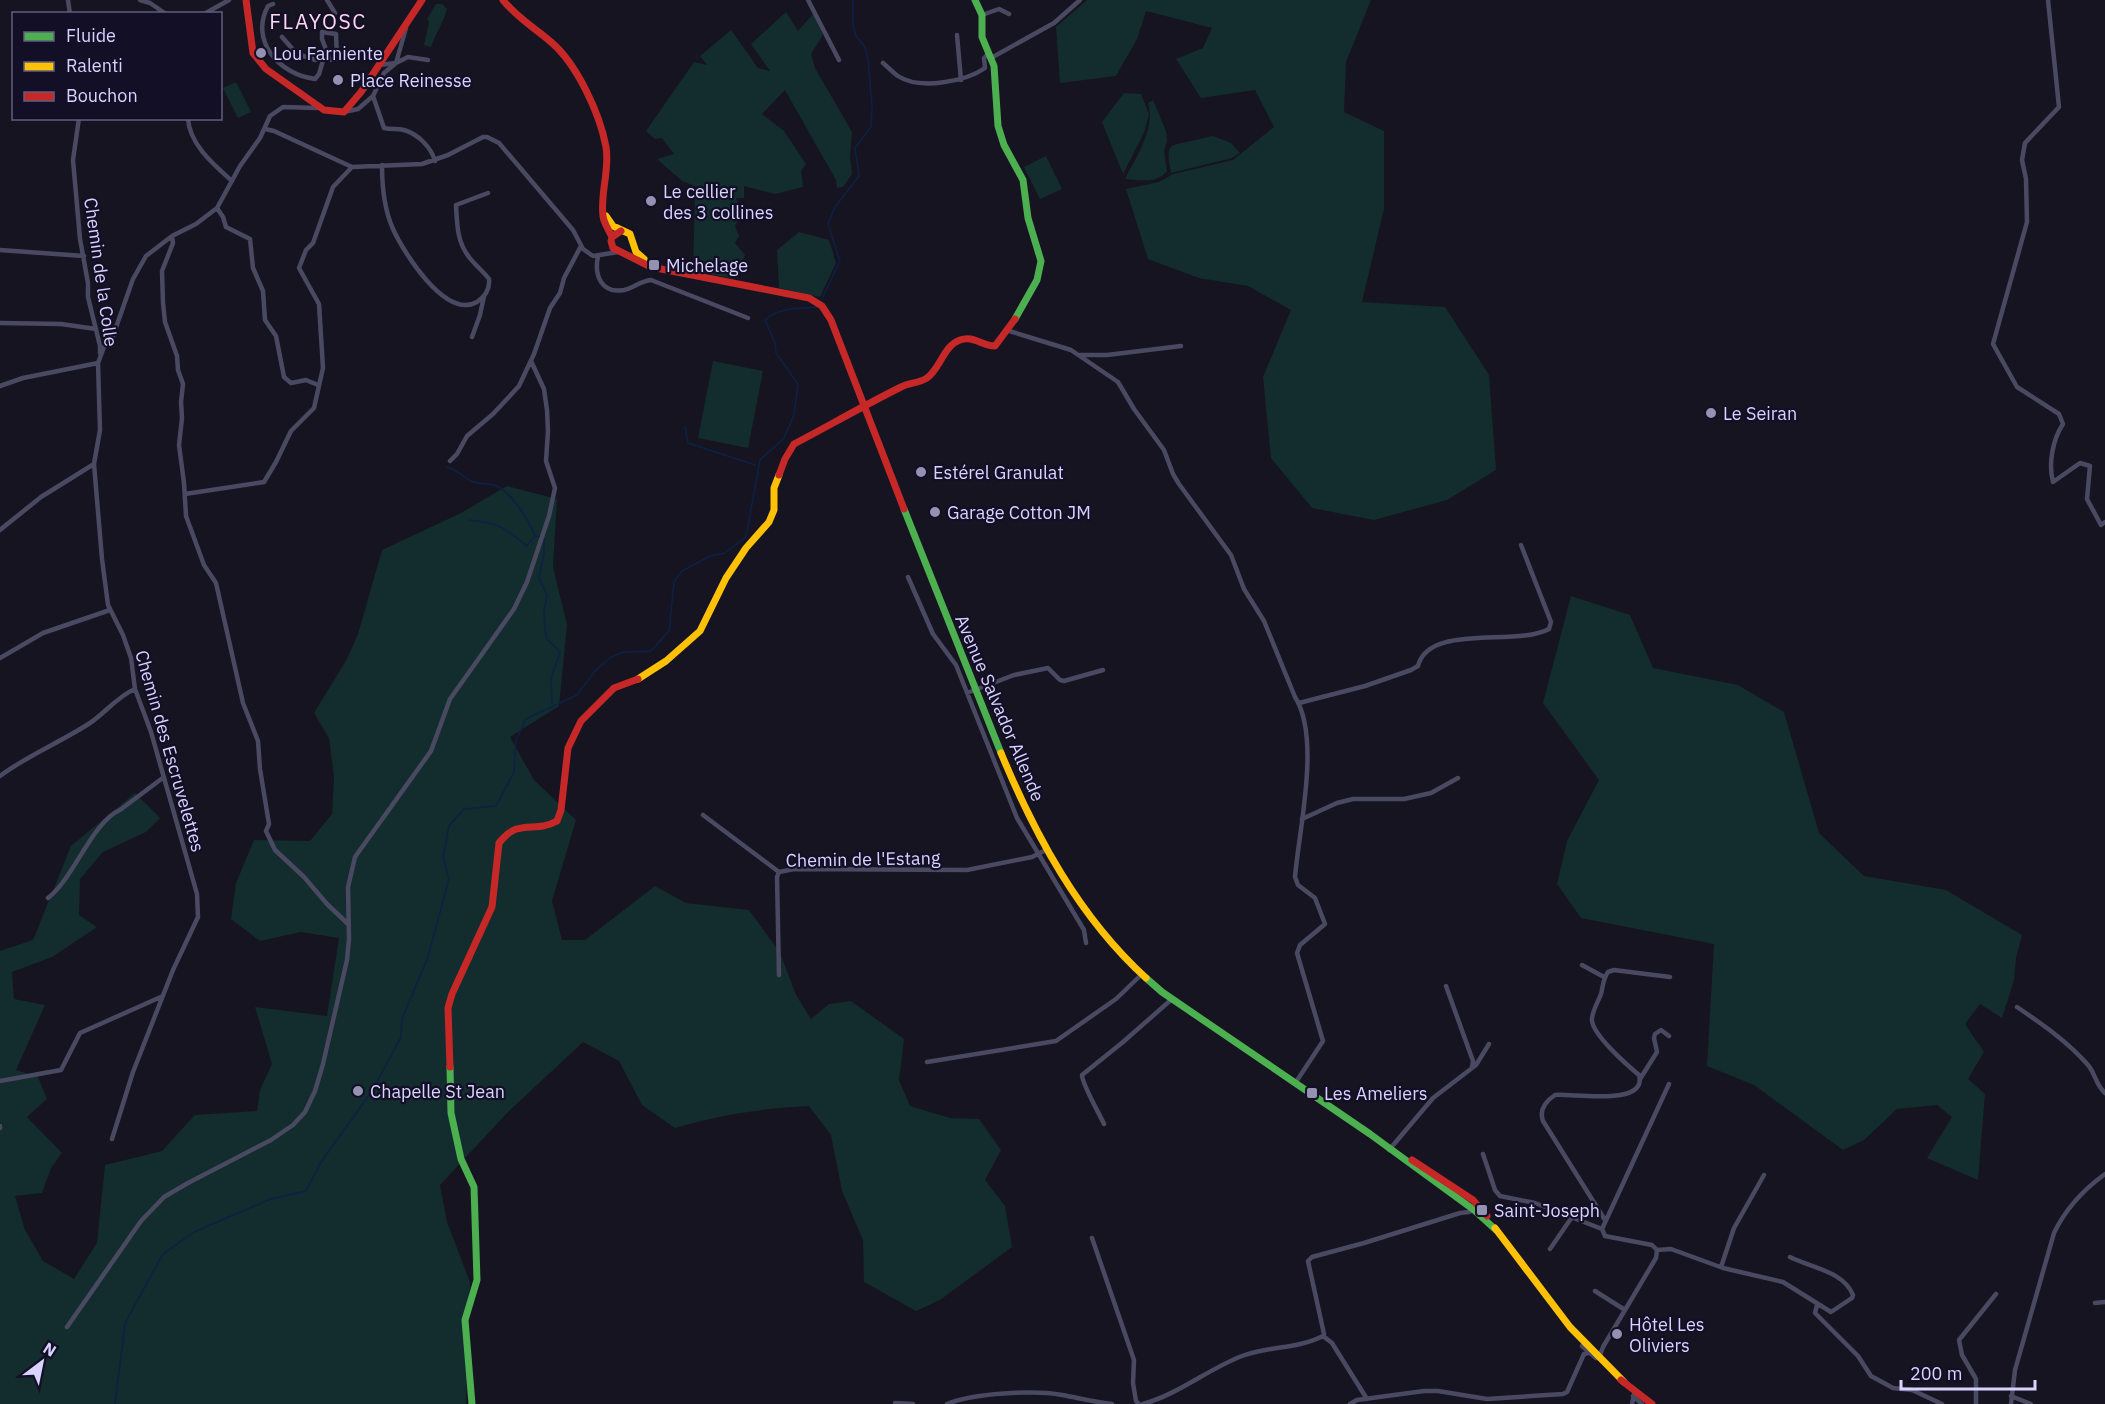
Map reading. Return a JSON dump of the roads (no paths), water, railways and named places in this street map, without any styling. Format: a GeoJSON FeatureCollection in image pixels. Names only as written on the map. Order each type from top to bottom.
{"type":"FeatureCollection","features":[{"type":"Feature","properties":{"kind":"main road"},"geometry":{"type":"LineString","coordinates":[[246,0],[252,53],[269,71],[319,106],[328,111],[344,112],[362,92],[422,0]]}},
{"type":"Feature","properties":{"kind":"main road"},"geometry":{"type":"LineString","coordinates":[[409,22],[415,0]]}},
{"type":"Feature","properties":{"kind":"main road"},"geometry":{"type":"LineString","coordinates":[[503,0],[513,14],[557,46],[566,56],[576,74],[596,119],[607,155],[603,218],[612,240],[621,252],[651,267],[668,270]]}},
{"type":"Feature","properties":{"kind":"main road"},"geometry":{"type":"LineString","coordinates":[[472,1404],[465,1320],[476,1290],[477,1280],[474,1187],[461,1159],[451,1113],[448,1008],[452,994],[492,907],[499,843],[505,834],[513,830],[533,825],[547,826],[557,821],[561,810],[568,748],[581,720],[614,688],[637,680],[666,661],[700,631],[726,578],[746,548],[769,522],[774,510],[774,488],[790,449],[798,440],[904,385],[926,379],[947,350],[959,340],[972,338],[992,346],[997,344],[1037,284],[1042,268],[1028,218],[1023,180],[1004,145],[998,126],[995,75],[982,36],[982,15],[975,0]]}},
{"type":"Feature","properties":{"kind":"main road"},"geometry":{"type":"LineString","coordinates":[[603,207],[609,222],[621,231],[630,234],[641,257],[668,270]]}},
{"type":"Feature","properties":{"kind":"main road"},"geometry":{"type":"LineString","coordinates":[[612,240],[616,233],[621,231]]}},
{"type":"Feature","properties":{"kind":"main road"},"geometry":{"type":"LineString","coordinates":[[621,252],[633,244]]}},
{"type":"Feature","properties":{"kind":"main road","name":"Avenue Salvador Allende"},"geometry":{"type":"LineString","coordinates":[[668,270],[809,298],[820,303],[831,320],[975,691],[1014,784],[1068,887],[1087,914],[1142,974],[1172,999],[1390,1148],[1474,1210],[1497,1230]]}},
{"type":"Feature","properties":{"kind":"main road"},"geometry":{"type":"LineString","coordinates":[[871,422],[872,401]]}},
{"type":"Feature","properties":{"kind":"main road","name":"Avenue Salvador Allende"},"geometry":{"type":"LineString","coordinates":[[1390,1148],[1478,1205],[1592,1354],[1634,1393],[1652,1404]]}},
{"type":"Feature","properties":{"kind":"main road","name":"Avenue Salvador Allende"},"geometry":{"type":"LineString","coordinates":[[1570,1327],[1592,1354]]}},
{"type":"Feature","properties":{"kind":"street"},"geometry":{"type":"LineString","coordinates":[[140,0],[150,3],[163,12]]}},
{"type":"Feature","properties":{"kind":"street"},"geometry":{"type":"LineString","coordinates":[[208,12],[229,0]]}},
{"type":"Feature","properties":{"kind":"street"},"geometry":{"type":"LineString","coordinates":[[327,0],[335,13]]}},
{"type":"Feature","properties":{"kind":"street"},"geometry":{"type":"LineString","coordinates":[[808,0],[839,60]]}},
{"type":"Feature","properties":{"kind":"street"},"geometry":{"type":"LineString","coordinates":[[883,63],[899,77],[913,81],[946,83],[961,80],[985,68],[984,58],[1054,23],[1080,0]]}},
{"type":"Feature","properties":{"kind":"street"},"geometry":{"type":"LineString","coordinates":[[2048,0],[2059,107],[2025,143],[2022,160],[2026,179],[2027,222],[1993,344],[2017,387],[2059,414],[2063,424],[2056,435],[2050,473],[2053,482],[2080,463],[2090,466],[2087,499],[2101,525],[2105,522]]}},
{"type":"Feature","properties":{"kind":"street"},"geometry":{"type":"LineString","coordinates":[[273,4],[268,6],[262,18],[263,39],[268,51],[277,62],[305,78],[315,78],[319,74],[324,57],[316,60],[297,54],[282,37]]}},
{"type":"Feature","properties":{"kind":"street"},"geometry":{"type":"LineString","coordinates":[[982,15],[999,9],[1009,14]]}},
{"type":"Feature","properties":{"kind":"street"},"geometry":{"type":"LineString","coordinates":[[396,63],[409,22]]}},
{"type":"Feature","properties":{"kind":"street"},"geometry":{"type":"LineString","coordinates":[[322,32],[325,33],[336,34],[337,58],[330,60],[322,32]]}},
{"type":"Feature","properties":{"kind":"street"},"geometry":{"type":"LineString","coordinates":[[957,35],[961,80]]}},
{"type":"Feature","properties":{"kind":"street"},"geometry":{"type":"LineString","coordinates":[[344,112],[358,109],[373,96],[384,73],[396,63],[408,57],[428,60]]}},
{"type":"Feature","properties":{"kind":"street"},"geometry":{"type":"LineString","coordinates":[[269,71],[277,62]]}},
{"type":"Feature","properties":{"kind":"street"},"geometry":{"type":"LineString","coordinates":[[380,65],[396,63]]}},
{"type":"Feature","properties":{"kind":"street"},"geometry":{"type":"LineString","coordinates":[[373,96],[384,128],[411,133],[432,150],[435,160]]}},
{"type":"Feature","properties":{"kind":"street"},"geometry":{"type":"LineString","coordinates":[[318,385],[306,380],[291,383],[284,377],[276,336],[265,320],[263,291],[253,268],[250,239],[226,227],[217,208],[270,116],[283,107],[317,108],[319,106]]}},
{"type":"Feature","properties":{"kind":"street","name":"Chemin de la Colle"},"geometry":{"type":"LineString","coordinates":[[79,120],[73,160],[80,239],[88,297],[100,346],[100,357]]}},
{"type":"Feature","properties":{"kind":"street"},"geometry":{"type":"LineString","coordinates":[[188,120],[188,126],[200,147],[211,162],[232,181]]}},
{"type":"Feature","properties":{"kind":"street"},"geometry":{"type":"LineString","coordinates":[[264,129],[274,131],[352,167],[422,164],[483,137],[494,139],[573,230],[589,254],[621,252]]}},
{"type":"Feature","properties":{"kind":"street"},"geometry":{"type":"LineString","coordinates":[[382,165],[382,187],[392,228],[420,274],[432,287],[448,299],[464,305],[475,303],[490,287],[489,279],[468,256],[462,244],[456,225],[456,206],[488,193]]}},
{"type":"Feature","properties":{"kind":"street"},"geometry":{"type":"LineString","coordinates":[[185,494],[264,482],[291,431],[314,408],[323,368],[319,304],[299,268],[306,250],[313,243],[333,187],[352,167]]}},
{"type":"Feature","properties":{"kind":"street","name":"Chemin des Escruvelettes"},"geometry":{"type":"LineString","coordinates":[[112,1139],[133,1072],[172,970],[198,916],[199,907],[164,777],[135,689],[131,658],[123,635],[110,610],[102,559],[94,464],[100,430],[98,363],[104,347],[113,336],[137,269],[146,256],[172,236],[196,224],[217,208]]}},
{"type":"Feature","properties":{"kind":"street"},"geometry":{"type":"LineString","coordinates":[[172,236],[173,243],[162,271],[163,303],[165,322],[177,356],[178,370],[183,384],[179,445],[186,516],[204,565],[216,583],[243,703],[258,741],[269,824],[266,831],[275,850],[348,924]]}},
{"type":"Feature","properties":{"kind":"street"},"geometry":{"type":"LineString","coordinates":[[612,240],[601,255],[596,273],[608,287],[625,290],[651,280],[747,318]]}},
{"type":"Feature","properties":{"kind":"street"},"geometry":{"type":"LineString","coordinates":[[450,461],[457,454],[466,436],[493,414],[519,386],[545,320],[560,293],[569,266],[582,246]]}},
{"type":"Feature","properties":{"kind":"street"},"geometry":{"type":"LineString","coordinates":[[0,250],[84,256]]}},
{"type":"Feature","properties":{"kind":"street"},"geometry":{"type":"LineString","coordinates":[[472,337],[484,296]]}},
{"type":"Feature","properties":{"kind":"street"},"geometry":{"type":"LineString","coordinates":[[0,323],[61,324],[96,329]]}},
{"type":"Feature","properties":{"kind":"street"},"geometry":{"type":"LineString","coordinates":[[1006,330],[1071,350],[1118,382],[1134,409],[1164,450],[1179,484],[1231,555],[1244,589],[1264,621],[1299,704],[1304,720],[1307,746],[1295,882],[1315,898],[1325,924],[1300,945],[1297,953],[1323,1041],[1296,1082]]}},
{"type":"Feature","properties":{"kind":"street"},"geometry":{"type":"LineString","coordinates":[[1079,355],[1107,355],[1181,346]]}},
{"type":"Feature","properties":{"kind":"street"},"geometry":{"type":"LineString","coordinates":[[66,1327],[141,1221],[164,1197],[272,1140],[293,1125],[305,1112],[315,1091],[347,960],[348,887],[355,857],[431,751],[450,699],[514,609],[527,582],[549,516],[555,488],[546,461],[548,431],[543,389],[531,360]]}},
{"type":"Feature","properties":{"kind":"street"},"geometry":{"type":"LineString","coordinates":[[0,386],[23,378],[98,363]]}},
{"type":"Feature","properties":{"kind":"street"},"geometry":{"type":"LineString","coordinates":[[0,530],[41,497],[88,470],[94,464]]}},
{"type":"Feature","properties":{"kind":"street"},"geometry":{"type":"LineString","coordinates":[[1299,704],[1365,686],[1411,670],[1418,666],[1420,658],[1426,651],[1443,643],[1516,637],[1549,629],[1551,622],[1521,545]]}},
{"type":"Feature","properties":{"kind":"street"},"geometry":{"type":"LineString","coordinates":[[908,577],[933,634],[956,664],[1017,818],[1084,930],[1086,943]]}},
{"type":"Feature","properties":{"kind":"street"},"geometry":{"type":"LineString","coordinates":[[0,658],[43,633],[110,610]]}},
{"type":"Feature","properties":{"kind":"street"},"geometry":{"type":"LineString","coordinates":[[967,693],[1014,675],[1048,668],[1064,681],[1103,670]]}},
{"type":"Feature","properties":{"kind":"street"},"geometry":{"type":"LineString","coordinates":[[0,776],[90,723],[135,689]]}},
{"type":"Feature","properties":{"kind":"street"},"geometry":{"type":"LineString","coordinates":[[48,898],[75,865],[104,823],[114,813],[164,777]]}},
{"type":"Feature","properties":{"kind":"street"},"geometry":{"type":"LineString","coordinates":[[1302,819],[1337,803],[1353,799],[1404,799],[1431,793],[1458,778]]}},
{"type":"Feature","properties":{"kind":"street"},"geometry":{"type":"LineString","coordinates":[[703,815],[779,872]]}},
{"type":"Feature","properties":{"kind":"street","name":"Chemin de l'Estang"},"geometry":{"type":"LineString","coordinates":[[779,975],[777,877],[779,872],[794,869],[967,870],[1038,854],[1048,849]]}},
{"type":"Feature","properties":{"kind":"street"},"geometry":{"type":"LineString","coordinates":[[1582,965],[1604,977]]}},
{"type":"Feature","properties":{"kind":"street"},"geometry":{"type":"LineString","coordinates":[[1640,1079],[1639,1075],[1617,1057],[1592,1020],[1604,977],[1608,972],[1614,970],[1670,977]]}},
{"type":"Feature","properties":{"kind":"street"},"geometry":{"type":"LineString","coordinates":[[927,1062],[1056,1041],[1116,999],[1142,974]]}},
{"type":"Feature","properties":{"kind":"street"},"geometry":{"type":"LineString","coordinates":[[1446,986],[1473,1061],[1472,1067]]}},
{"type":"Feature","properties":{"kind":"street"},"geometry":{"type":"LineString","coordinates":[[0,1081],[61,1070],[81,1033],[163,996]]}},
{"type":"Feature","properties":{"kind":"street"},"geometry":{"type":"LineString","coordinates":[[1104,1124],[1082,1082],[1082,1075],[1172,999]]}},
{"type":"Feature","properties":{"kind":"street"},"geometry":{"type":"LineString","coordinates":[[2017,1007],[2043,1024],[2089,1066],[2099,1088],[2105,1093]]}},
{"type":"Feature","properties":{"kind":"street"},"geometry":{"type":"LineString","coordinates":[[1605,1220],[1544,1121],[1542,1111],[1548,1099],[1555,1095],[1620,1096],[1636,1089],[1657,1052],[1655,1034],[1661,1030],[1669,1036]]}},
{"type":"Feature","properties":{"kind":"street"},"geometry":{"type":"LineString","coordinates":[[1390,1148],[1433,1098],[1472,1067],[1489,1044]]}},
{"type":"Feature","properties":{"kind":"street"},"geometry":{"type":"LineString","coordinates":[[1670,1084],[1605,1220],[1602,1229],[1605,1236],[1652,1245],[1657,1250],[1671,1249],[1721,1267],[1783,1282],[1831,1312],[1853,1295],[1848,1285],[1841,1279],[1790,1257]]}},
{"type":"Feature","properties":{"kind":"street"},"geometry":{"type":"LineString","coordinates":[[1483,1154],[1495,1190],[1500,1196],[1535,1203],[1602,1229]]}},
{"type":"Feature","properties":{"kind":"street"},"geometry":{"type":"LineString","coordinates":[[2011,1404],[2022,1339],[2054,1233],[2079,1196],[2105,1174]]}},
{"type":"Feature","properties":{"kind":"street"},"geometry":{"type":"LineString","coordinates":[[1721,1267],[1734,1228],[1764,1175]]}},
{"type":"Feature","properties":{"kind":"street"},"geometry":{"type":"LineString","coordinates":[[1323,1336],[1308,1261],[1312,1257],[1478,1209],[1488,1217]]}},
{"type":"Feature","properties":{"kind":"street"},"geometry":{"type":"LineString","coordinates":[[1550,1249],[1572,1217]]}},
{"type":"Feature","properties":{"kind":"street"},"geometry":{"type":"LineString","coordinates":[[1092,1238],[1134,1360],[1133,1383],[1136,1401],[1141,1404],[1169,1395],[1220,1366],[1245,1355],[1323,1336]]}},
{"type":"Feature","properties":{"kind":"street"},"geometry":{"type":"LineString","coordinates":[[1350,1404],[1367,1399],[1424,1391],[1487,1399],[1567,1392],[1584,1354],[1592,1354],[1603,1347],[1656,1258],[1657,1250]]}},
{"type":"Feature","properties":{"kind":"street"},"geometry":{"type":"LineString","coordinates":[[1595,1291],[1625,1310]]}},
{"type":"Feature","properties":{"kind":"street"},"geometry":{"type":"LineString","coordinates":[[1976,1404],[1976,1379],[1962,1355],[1959,1340],[1996,1294]]}},
{"type":"Feature","properties":{"kind":"street"},"geometry":{"type":"LineString","coordinates":[[2095,1303],[2105,1302]]}},
{"type":"Feature","properties":{"kind":"street"},"geometry":{"type":"LineString","coordinates":[[1817,1305],[1815,1313],[1858,1356],[1871,1376],[1893,1388],[1912,1389],[1941,1404]]}},
{"type":"Feature","properties":{"kind":"street"},"geometry":{"type":"LineString","coordinates":[[1323,1336],[1332,1343],[1367,1399]]}},
{"type":"Feature","properties":{"kind":"street"},"geometry":{"type":"LineString","coordinates":[[1632,1404],[1634,1393]]}},
{"type":"Feature","properties":{"kind":"street"},"geometry":{"type":"LineString","coordinates":[[1634,1393],[1642,1404]]}},
{"type":"Feature","properties":{"kind":"street"},"geometry":{"type":"LineString","coordinates":[[947,1404],[976,1396],[1012,1394],[1060,1395],[1112,1404]]}},
{"type":"Feature","properties":{"kind":"street"},"geometry":{"type":"LineString","coordinates":[[2011,1396],[2031,1404]]}},
{"type":"Feature","properties":{"kind":"street"},"geometry":{"type":"LineString","coordinates":[[895,1403],[913,1404]]}},
{"type":"Feature","properties":{"kind":"waterway"},"geometry":{"type":"LineString","coordinates":[[821,301],[840,261],[828,224],[835,207],[859,176],[855,148],[871,127],[872,106],[868,60],[865,47],[856,36],[853,25],[853,0]]}},
{"type":"Feature","properties":{"kind":"waterway"},"geometry":{"type":"LineString","coordinates":[[115,1404],[125,1323],[163,1254],[194,1232],[271,1199],[306,1191],[321,1162],[372,1091],[401,1037],[402,1019],[428,957],[449,879],[443,857],[449,826],[464,809],[496,806],[514,772],[516,741],[526,719],[577,695],[595,671],[611,657],[624,652],[651,651],[669,631],[674,582],[682,571],[710,556],[725,553],[746,537],[760,460],[784,438],[794,415],[798,384],[776,353],[775,343],[765,320],[783,311],[819,305]]}},
{"type":"Feature","properties":{"kind":"waterway"},"geometry":{"type":"LineString","coordinates":[[685,426],[688,443],[755,465]]}},
{"type":"Feature","properties":{"kind":"waterway"},"geometry":{"type":"LineString","coordinates":[[447,467],[474,482],[500,488],[524,514],[535,536]]}},
{"type":"Feature","properties":{"kind":"waterway"},"geometry":{"type":"LineString","coordinates":[[469,520],[501,527],[527,546],[536,536],[540,537]]}},
{"type":"Feature","properties":{"kind":"waterway"},"geometry":{"type":"LineString","coordinates":[[544,539],[544,554],[539,578],[547,595],[544,611],[545,630],[547,639],[560,652],[551,678],[552,704]]}},
{"type":"Feature","properties":{"kind":"place","name":"Lou Farniente"},"geometry":{"type":"Point","coordinates":[261,53]}},
{"type":"Feature","properties":{"kind":"place","name":"Place Reinesse"},"geometry":{"type":"Point","coordinates":[338,80]}},
{"type":"Feature","properties":{"kind":"place","name":"Le cellier des 3 collines"},"geometry":{"type":"Point","coordinates":[651,201]}},
{"type":"Feature","properties":{"kind":"place","name":"Michelage"},"geometry":{"type":"Point","coordinates":[654,265]}},
{"type":"Feature","properties":{"kind":"place","name":"Le Seiran"},"geometry":{"type":"Point","coordinates":[1711,413]}},
{"type":"Feature","properties":{"kind":"place","name":"Estérel Granulat"},"geometry":{"type":"Point","coordinates":[921,472]}},
{"type":"Feature","properties":{"kind":"place","name":"Garage Cotton JM"},"geometry":{"type":"Point","coordinates":[935,512]}},
{"type":"Feature","properties":{"kind":"place","name":"Chapelle St Jean"},"geometry":{"type":"Point","coordinates":[358,1091]}},
{"type":"Feature","properties":{"kind":"place","name":"Les Ameliers"},"geometry":{"type":"Point","coordinates":[1312,1093]}},
{"type":"Feature","properties":{"kind":"place","name":"Saint-Joseph"},"geometry":{"type":"Point","coordinates":[1482,1210]}},
{"type":"Feature","properties":{"kind":"place","name":"Hôtel Les Oliviers"},"geometry":{"type":"Point","coordinates":[1617,1334]}},
{"type":"Feature","properties":{"kind":"district","name":"FLAYOSC"},"geometry":{"type":"Point","coordinates":[318,21]}}]}
